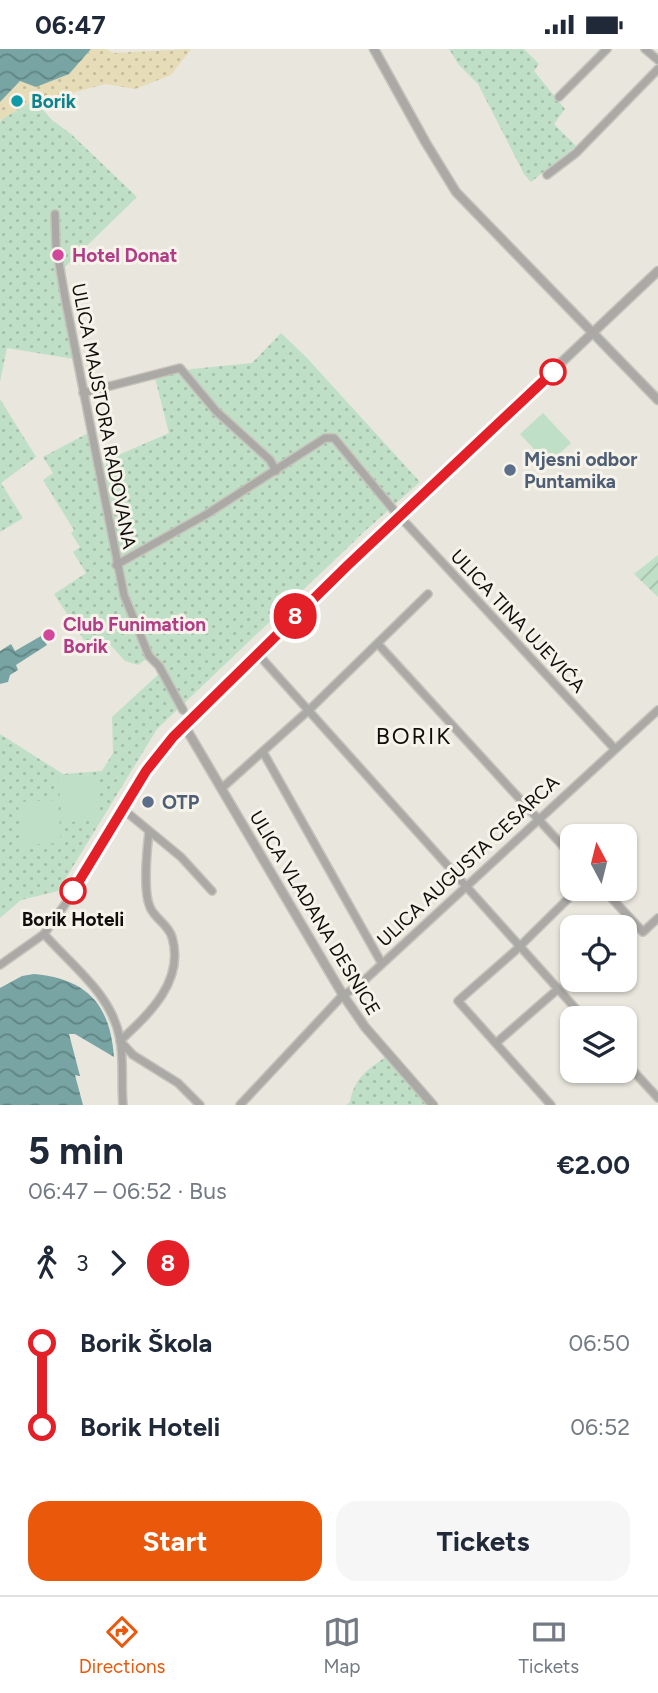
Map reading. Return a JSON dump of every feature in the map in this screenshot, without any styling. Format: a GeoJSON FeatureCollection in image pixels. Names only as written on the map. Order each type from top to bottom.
{"type":"FeatureCollection","features":[{"type":"Feature","properties":{"kind":"street"},"geometry":{"type":"LineString","coordinates":[[374,49],[456,192],[658,400]]}},
{"type":"Feature","properties":{"kind":"street"},"geometry":{"type":"LineString","coordinates":[[559,97],[607,49]]}},
{"type":"Feature","properties":{"kind":"street"},"geometry":{"type":"LineString","coordinates":[[645,49],[658,60]]}},
{"type":"Feature","properties":{"kind":"street"},"geometry":{"type":"LineString","coordinates":[[547,175],[576,153],[658,69]]}},
{"type":"Feature","properties":{"kind":"street","name":"ULICA MAJSTORA RADOVANA"},"geometry":{"type":"LineString","coordinates":[[55,215],[56,246],[116,565],[207,514],[325,438],[334,439],[399,516]]}},
{"type":"Feature","properties":{"kind":"street"},"geometry":{"type":"LineString","coordinates":[[0,965],[44,934],[73,893],[159,753],[184,725],[399,516],[658,271]]}},
{"type":"Feature","properties":{"kind":"street"},"geometry":{"type":"LineString","coordinates":[[83,393],[180,368],[215,411],[270,460],[276,471]]}},
{"type":"Feature","properties":{"kind":"street","name":"ULICA TINA UJEVIĆA"},"geometry":{"type":"LineString","coordinates":[[399,516],[614,748]]}},
{"type":"Feature","properties":{"kind":"street"},"geometry":{"type":"LineString","coordinates":[[116,565],[124,595],[149,656],[159,666],[183,710]]}},
{"type":"Feature","properties":{"kind":"street"},"geometry":{"type":"LineString","coordinates":[[222,788],[309,711],[428,594]]}},
{"type":"Feature","properties":{"kind":"street"},"geometry":{"type":"LineString","coordinates":[[377,644],[560,843]]}},
{"type":"Feature","properties":{"kind":"street"},"geometry":{"type":"LineString","coordinates":[[257,653],[573,1006]]}},
{"type":"Feature","properties":{"kind":"street","name":"ULICA AUGUSTA CESARCA"},"geometry":{"type":"LineString","coordinates":[[240,1105],[343,995],[357,986],[658,710]]}},
{"type":"Feature","properties":{"kind":"street","name":"ULICA VLADANA DESNICE"},"geometry":{"type":"LineString","coordinates":[[184,725],[343,995],[365,1027],[433,1105]]}},
{"type":"Feature","properties":{"kind":"street"},"geometry":{"type":"LineString","coordinates":[[263,752],[381,963]]}},
{"type":"Feature","properties":{"kind":"street"},"geometry":{"type":"LineString","coordinates":[[124,810],[181,857],[212,891]]}},
{"type":"Feature","properties":{"kind":"street"},"geometry":{"type":"LineString","coordinates":[[120,1041],[162,997],[171,979],[174,954],[172,936],[150,907],[147,873],[149,832]]}},
{"type":"Feature","properties":{"kind":"street"},"geometry":{"type":"LineString","coordinates":[[551,1105],[458,1001],[566,901]]}},
{"type":"Feature","properties":{"kind":"street"},"geometry":{"type":"LineString","coordinates":[[614,901],[643,932],[658,918]]}},
{"type":"Feature","properties":{"kind":"street"},"geometry":{"type":"LineString","coordinates":[[44,934],[83,974],[106,1003],[115,1021],[120,1041],[123,1105]]}},
{"type":"Feature","properties":{"kind":"street"},"geometry":{"type":"LineString","coordinates":[[496,1043],[558,989]]}},
{"type":"Feature","properties":{"kind":"street"},"geometry":{"type":"LineString","coordinates":[[120,1041],[133,1055],[178,1083],[200,1105]]}},
{"type":"Feature","properties":{"kind":"street"},"geometry":{"type":"LineString","coordinates":[[637,1075],[658,1098]]}},
{"type":"Feature","properties":{"kind":"green space"},"geometry":{"type":"Polygon","coordinates":[[[449,49],[524,49],[539,64],[534,71],[565,109],[554,124],[576,146],[531,182],[524,174],[478,84],[459,65],[449,49]]]}},
{"type":"Feature","properties":{"kind":"green space"},"geometry":{"type":"Polygon","coordinates":[[[34,100],[52,120],[71,134],[137,197],[65,267],[74,359],[7,348],[0,382],[0,122],[34,100]]]}},
{"type":"Feature","properties":{"kind":"green space"},"geometry":{"type":"Polygon","coordinates":[[[281,333],[420,482],[157,729],[58,891],[21,900],[0,918],[0,734],[63,774],[102,771],[113,753],[112,717],[161,672],[149,657],[138,665],[125,661],[107,641],[93,654],[54,594],[86,573],[73,552],[80,547],[71,533],[74,530],[43,480],[53,473],[43,457],[90,432],[105,467],[107,460],[169,433],[155,378],[192,369],[252,363],[281,333]]]}},
{"type":"Feature","properties":{"kind":"green space"},"geometry":{"type":"Polygon","coordinates":[[[0,399],[36,457],[1,483],[23,518],[0,532],[0,399]]]}},
{"type":"Feature","properties":{"kind":"green space"},"geometry":{"type":"Polygon","coordinates":[[[543,413],[571,443],[548,464],[520,434],[543,413]]]}},
{"type":"Feature","properties":{"kind":"green space"},"geometry":{"type":"Polygon","coordinates":[[[658,555],[658,597],[634,574],[658,555]]]}},
{"type":"Feature","properties":{"kind":"green space"},"geometry":{"type":"Polygon","coordinates":[[[97,775],[101,819],[62,823],[58,778],[97,775]]]}},
{"type":"Feature","properties":{"kind":"green space"},"geometry":{"type":"Polygon","coordinates":[[[58,800],[61,843],[21,845],[18,802],[58,800]]]}},
{"type":"Feature","properties":{"kind":"green space"},"geometry":{"type":"Polygon","coordinates":[[[388,1055],[433,1105],[346,1105],[363,1074],[388,1055]]]}},
{"type":"Feature","properties":{"kind":"sand"},"geometry":{"type":"Polygon","coordinates":[[[91,49],[106,49],[113,53],[191,49],[171,75],[135,89],[105,84],[39,106],[34,100],[0,120],[0,102],[20,81],[69,74],[91,49]]]}},
{"type":"Feature","properties":{"kind":"water"},"geometry":{"type":"Polygon","coordinates":[[[0,49],[91,49],[69,74],[36,87],[20,81],[0,102],[0,49]]]}},
{"type":"Feature","properties":{"kind":"water"},"geometry":{"type":"Polygon","coordinates":[[[41,636],[47,645],[16,665],[18,670],[10,675],[8,682],[0,684],[0,651],[11,644],[15,651],[41,636]]]}},
{"type":"Feature","properties":{"kind":"water"},"geometry":{"type":"Polygon","coordinates":[[[34,974],[52,977],[82,988],[101,1009],[107,1022],[114,1057],[75,1034],[69,1034],[80,1076],[75,1075],[83,1105],[0,1105],[0,988],[22,976],[34,974]]]}},
{"type":"Feature","properties":{"kind":"bus line","name":"8"},"geometry":{"type":"LineString","coordinates":[[73,891],[146,771],[173,737],[399,516],[553,372]]}},
{"type":"Feature","properties":{"kind":"place","name":"Borik"},"geometry":{"type":"Point","coordinates":[17,101]}},
{"type":"Feature","properties":{"kind":"place","name":"Hotel Donat"},"geometry":{"type":"Point","coordinates":[58,255]}},
{"type":"Feature","properties":{"kind":"place","name":"Mjesni odbor Puntamika"},"geometry":{"type":"Point","coordinates":[510,470]}},
{"type":"Feature","properties":{"kind":"place","name":"Club Funimation Borik"},"geometry":{"type":"Point","coordinates":[49,635]}},
{"type":"Feature","properties":{"kind":"place","name":"OTP"},"geometry":{"type":"Point","coordinates":[148,802]}},
{"type":"Feature","properties":{"kind":"place","name":"Borik Hoteli"},"geometry":{"type":"Point","coordinates":[73,891]}},
{"type":"Feature","properties":{"kind":"district","name":"BORIK"},"geometry":{"type":"Point","coordinates":[414,736]}}]}
